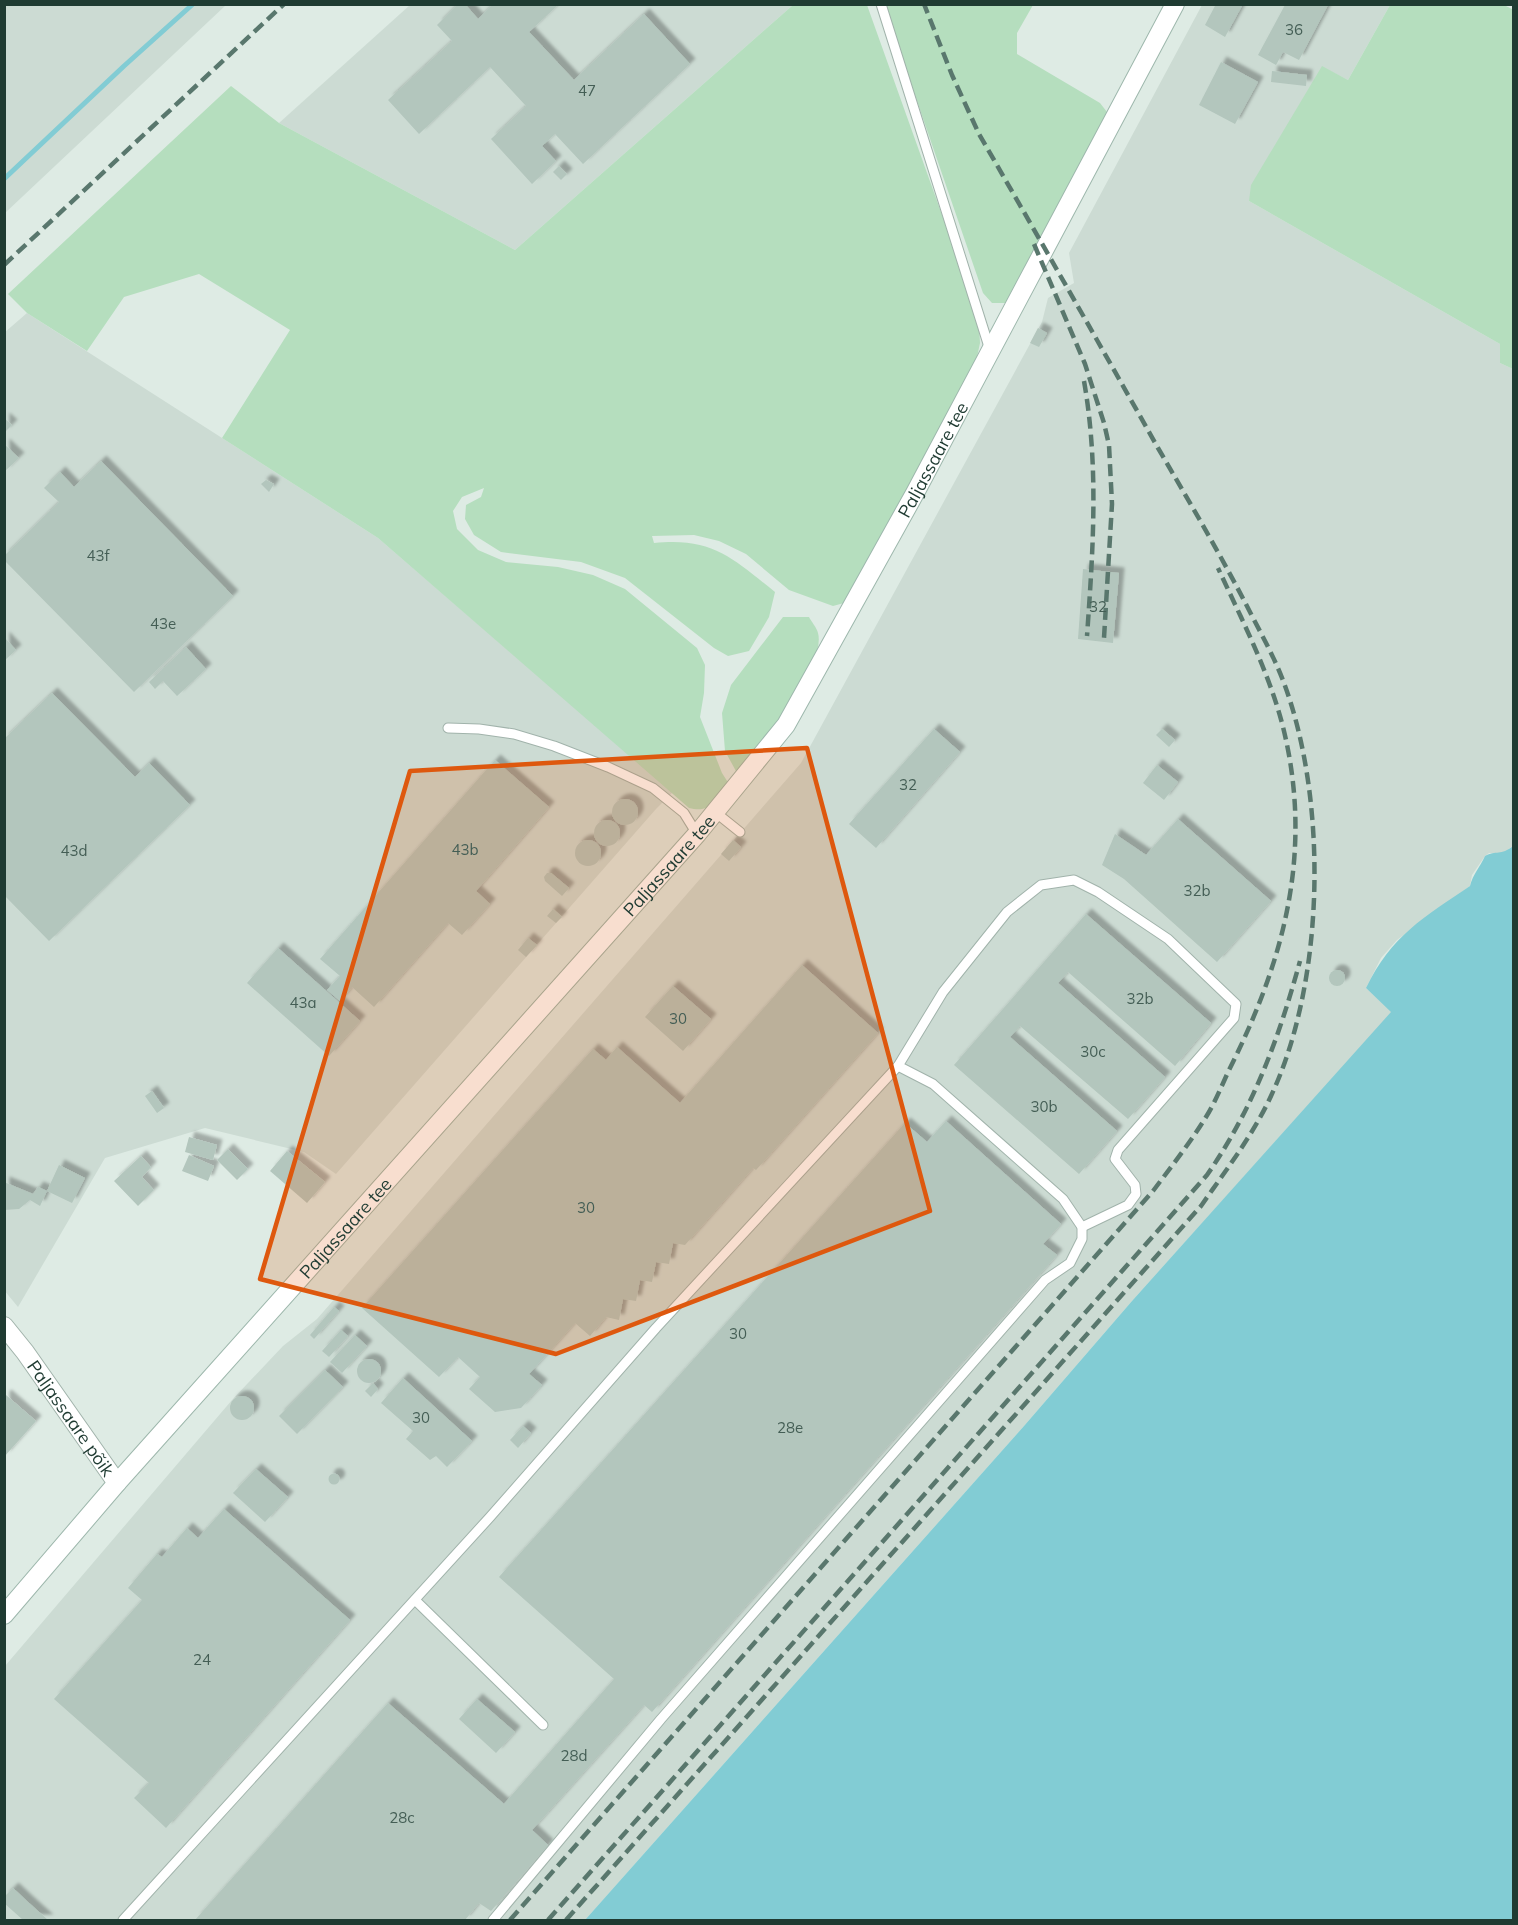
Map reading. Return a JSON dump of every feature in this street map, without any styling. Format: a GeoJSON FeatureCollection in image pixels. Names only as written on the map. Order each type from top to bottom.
{"type":"FeatureCollection","features":[{"type":"Feature","properties":{"kind":"street","name":"Paljassaare tee"},"geometry":{"type":"LineString","coordinates":[[4,1615],[117,1483],[697,834],[786,725],[915,493],[1175,4]]}},
{"type":"Feature","properties":{"kind":"street","name":"Paljassaare põik"},"geometry":{"type":"LineString","coordinates":[[4,1326],[117,1483]]}},
{"type":"Feature","properties":{"kind":"lane"},"geometry":{"type":"LineString","coordinates":[[881,4],[990,350]]}},
{"type":"Feature","properties":{"kind":"lane"},"geometry":{"type":"LineString","coordinates":[[448,728],[514,734],[554,746],[608,767],[653,788],[684,813],[697,834]]}},
{"type":"Feature","properties":{"kind":"lane"},"geometry":{"type":"LineString","coordinates":[[715,813],[740,832]]}},
{"type":"Feature","properties":{"kind":"lane"},"geometry":{"type":"LineString","coordinates":[[123,1920],[415,1600],[656,1328],[898,1066],[944,992],[1007,912],[1041,885],[1074,880],[1098,892],[1168,939],[1236,1004],[1234,1018],[1118,1150],[1114,1159],[1135,1185],[1136,1194],[1128,1205],[1082,1227]]}},
{"type":"Feature","properties":{"kind":"lane"},"geometry":{"type":"LineString","coordinates":[[493,1920],[661,1719],[1037,1289],[1045,1280],[1070,1263],[1082,1239],[1082,1227],[1064,1199],[933,1084],[898,1066]]}},
{"type":"Feature","properties":{"kind":"lane"},"geometry":{"type":"LineString","coordinates":[[415,1600],[543,1725]]}},
{"type":"Feature","properties":{"kind":"highlighted area"},"geometry":{"type":"Polygon","coordinates":[[[807,748],[930,1211],[556,1354],[260,1279],[410,771],[807,748]]]}},
{"type":"Feature","properties":{"kind":"shaded area"},"geometry":{"type":"Polygon","coordinates":[[[5,4],[226,4],[226,5],[5,213],[5,4]]]}},
{"type":"Feature","properties":{"kind":"shaded area"},"geometry":{"type":"Polygon","coordinates":[[[410,5],[793,5],[515,250],[279,123],[410,5]]]}},
{"type":"Feature","properties":{"kind":"shaded area"},"geometry":{"type":"Polygon","coordinates":[[[1202,5],[1390,5],[1348,80],[1322,67],[1249,201],[1500,344],[1500,363],[1513,369],[1513,846],[1503,853],[1489,853],[1485,856],[1472,875],[1470,886],[1397,940],[1381,958],[1366,988],[1392,1012],[1132,1301],[1024,1426],[585,1920],[5,1920],[5,1666],[232,1400],[283,1346],[317,1319],[801,763],[1042,322],[1048,298],[1074,283],[1069,253],[1202,5]]]}},
{"type":"Feature","properties":{"kind":"shaded area"},"geometry":{"type":"Polygon","coordinates":[[[27,313],[378,538],[673,792],[336,1174],[304,1152],[205,1128],[105,1158],[18,1307],[4,1290],[4,333],[27,313]]]}},
{"type":"Feature","properties":{"kind":"green space"},"geometry":{"type":"Polygon","coordinates":[[[793,5],[867,5],[971,296],[979,326],[980,343],[977,357],[943,425],[844,603],[833,606],[789,590],[746,554],[719,541],[694,535],[652,536],[654,543],[692,543],[720,552],[775,592],[769,617],[749,651],[728,656],[714,648],[625,578],[581,562],[501,552],[474,535],[465,519],[466,505],[481,497],[484,488],[462,497],[453,511],[457,529],[478,550],[506,562],[558,567],[593,575],[625,589],[697,648],[705,665],[700,717],[722,773],[729,784],[712,804],[703,809],[689,808],[378,538],[222,438],[290,330],[199,274],[124,297],[87,351],[27,313],[8,294],[231,86],[279,123],[515,250],[793,5]]]}},
{"type":"Feature","properties":{"kind":"green space"},"geometry":{"type":"Polygon","coordinates":[[[884,5],[1033,5],[1017,33],[1017,54],[1100,103],[1107,112],[1006,303],[992,303],[983,293],[884,5]]]}},
{"type":"Feature","properties":{"kind":"green space"},"geometry":{"type":"Polygon","coordinates":[[[1390,5],[1504,5],[1514,10],[1513,369],[1500,363],[1500,344],[1249,201],[1251,185],[1322,66],[1348,80],[1390,5]]]}},
{"type":"Feature","properties":{"kind":"green space"},"geometry":{"type":"Polygon","coordinates":[[[783,617],[809,617],[818,633],[818,647],[802,685],[774,726],[737,773],[725,751],[722,713],[731,685],[783,617]]]}},
{"type":"Feature","properties":{"kind":"water"},"geometry":{"type":"Polygon","coordinates":[[[1513,846],[1513,1920],[585,1920],[1024,1426],[1132,1301],[1391,1012],[1366,988],[1386,954],[1423,918],[1470,886],[1485,856],[1505,851],[1513,846]]]}},
{"type":"Feature","properties":{"kind":"building"},"geometry":{"type":"Polygon","coordinates":[[[458,4],[465,4],[478,19],[493,4],[559,4],[529,32],[574,80],[644,14],[690,64],[583,164],[555,134],[542,146],[556,161],[532,184],[491,139],[526,106],[490,67],[419,134],[388,100],[452,41],[437,25],[458,4]]]}},
{"type":"Feature","properties":{"kind":"building"},"geometry":{"type":"Polygon","coordinates":[[[1216,4],[1243,4],[1225,37],[1205,25],[1216,4]]]}},
{"type":"Feature","properties":{"kind":"building"},"geometry":{"type":"Polygon","coordinates":[[[1285,5],[1328,5],[1299,60],[1283,52],[1276,65],[1258,55],[1285,5]]]}},
{"type":"Feature","properties":{"kind":"building"},"geometry":{"type":"Polygon","coordinates":[[[1221,62],[1258,82],[1235,124],[1199,105],[1221,62]]]}},
{"type":"Feature","properties":{"kind":"building"},"geometry":{"type":"Polygon","coordinates":[[[1272,71],[1307,75],[1306,86],[1271,82],[1272,71]]]}},
{"type":"Feature","properties":{"kind":"building"},"geometry":{"type":"Polygon","coordinates":[[[559,166],[567,174],[561,180],[553,172],[559,166]]]}},
{"type":"Feature","properties":{"kind":"building"},"geometry":{"type":"Polygon","coordinates":[[[1038,328],[1047,333],[1039,347],[1030,343],[1038,328]]]}},
{"type":"Feature","properties":{"kind":"building"},"geometry":{"type":"Polygon","coordinates":[[[4,418],[12,425],[4,433],[4,418]]]}},
{"type":"Feature","properties":{"kind":"building"},"geometry":{"type":"Polygon","coordinates":[[[4,444],[19,458],[4,472],[4,444]]]}},
{"type":"Feature","properties":{"kind":"building"},"geometry":{"type":"Polygon","coordinates":[[[101,461],[233,596],[134,692],[4,560],[4,556],[59,502],[44,488],[60,472],[74,487],[101,461]]]}},
{"type":"Feature","properties":{"kind":"building"},"geometry":{"type":"Polygon","coordinates":[[[266,480],[274,484],[269,492],[261,484],[266,480]]]}},
{"type":"Feature","properties":{"kind":"building"},"geometry":{"type":"Polygon","coordinates":[[[1083,569],[1119,573],[1113,643],[1078,639],[1083,569]]]}},
{"type":"Feature","properties":{"kind":"building"},"geometry":{"type":"Polygon","coordinates":[[[4,637],[16,650],[4,661],[4,637]]]}},
{"type":"Feature","properties":{"kind":"building"},"geometry":{"type":"Polygon","coordinates":[[[186,647],[206,669],[177,696],[163,681],[155,689],[149,682],[186,647]]]}},
{"type":"Feature","properties":{"kind":"building"},"geometry":{"type":"Polygon","coordinates":[[[52,693],[135,777],[149,763],[190,805],[49,941],[4,895],[4,739],[52,693]]]}},
{"type":"Feature","properties":{"kind":"building"},"geometry":{"type":"Polygon","coordinates":[[[934,729],[960,752],[876,848],[849,824],[934,729]]]}},
{"type":"Feature","properties":{"kind":"building"},"geometry":{"type":"Polygon","coordinates":[[[1162,729],[1175,740],[1169,747],[1156,735],[1162,729]]]}},
{"type":"Feature","properties":{"kind":"building"},"geometry":{"type":"Polygon","coordinates":[[[495,760],[549,807],[476,891],[490,904],[462,935],[448,923],[374,1007],[352,987],[340,1001],[327,990],[340,976],[320,959],[495,760]]]}},
{"type":"Feature","properties":{"kind":"building"},"geometry":{"type":"Polygon","coordinates":[[[1157,765],[1178,782],[1164,800],[1143,783],[1157,765]]]}},
{"type":"Feature","properties":{"kind":"building"},"geometry":{"type":"Polygon","coordinates":[[[625,799],[634,803],[638,812],[634,821],[625,825],[616,821],[612,812],[616,803],[625,799]]]}},
{"type":"Feature","properties":{"kind":"building"},"geometry":{"type":"Polygon","coordinates":[[[1178,819],[1271,901],[1217,962],[1124,879],[1102,865],[1115,834],[1146,855],[1178,819]]]}},
{"type":"Feature","properties":{"kind":"building"},"geometry":{"type":"Polygon","coordinates":[[[607,820],[616,824],[620,833],[616,842],[607,846],[598,842],[594,833],[598,824],[607,820]]]}},
{"type":"Feature","properties":{"kind":"building"},"geometry":{"type":"Polygon","coordinates":[[[588,840],[597,844],[601,853],[597,862],[588,866],[579,862],[575,853],[579,844],[588,840]]]}},
{"type":"Feature","properties":{"kind":"building"},"geometry":{"type":"Polygon","coordinates":[[[733,840],[741,847],[729,861],[721,854],[733,840]]]}},
{"type":"Feature","properties":{"kind":"building"},"geometry":{"type":"Polygon","coordinates":[[[547,873],[551,873],[569,888],[562,896],[545,881],[544,877],[547,873]]]}},
{"type":"Feature","properties":{"kind":"building"},"geometry":{"type":"Polygon","coordinates":[[[553,909],[562,917],[556,923],[547,916],[553,909]]]}},
{"type":"Feature","properties":{"kind":"building"},"geometry":{"type":"Polygon","coordinates":[[[1086,914],[1211,1023],[1175,1066],[1068,972],[1058,983],[1165,1077],[1128,1119],[1020,1026],[1010,1037],[1117,1131],[1079,1174],[954,1065],[1086,914]]]}},
{"type":"Feature","properties":{"kind":"building"},"geometry":{"type":"Polygon","coordinates":[[[528,938],[537,945],[526,957],[518,950],[528,938]]]}},
{"type":"Feature","properties":{"kind":"building"},"geometry":{"type":"Polygon","coordinates":[[[278,948],[360,1021],[329,1056],[247,983],[278,948]]]}},
{"type":"Feature","properties":{"kind":"building"},"geometry":{"type":"Polygon","coordinates":[[[802,965],[878,1033],[756,1170],[753,1168],[685,1245],[673,1243],[669,1264],[656,1262],[652,1282],[640,1280],[636,1301],[623,1299],[619,1320],[606,1317],[590,1336],[575,1323],[529,1374],[542,1385],[521,1408],[495,1412],[469,1389],[480,1377],[458,1357],[439,1377],[362,1308],[593,1049],[606,1060],[617,1047],[680,1103],[802,965]]]}},
{"type":"Feature","properties":{"kind":"building"},"geometry":{"type":"Polygon","coordinates":[[[1334,970],[1340,970],[1345,978],[1343,984],[1334,986],[1329,981],[1329,975],[1334,970]]]}},
{"type":"Feature","properties":{"kind":"building"},"geometry":{"type":"Polygon","coordinates":[[[673,986],[711,1019],[683,1051],[645,1017],[673,986]]]}},
{"type":"Feature","properties":{"kind":"building"},"geometry":{"type":"Polygon","coordinates":[[[152,1091],[164,1108],[157,1113],[145,1096],[152,1091]]]}},
{"type":"Feature","properties":{"kind":"building"},"geometry":{"type":"Polygon","coordinates":[[[946,1121],[1061,1224],[1043,1244],[1057,1255],[652,1712],[644,1705],[532,1830],[548,1845],[491,1911],[479,1903],[465,1920],[195,1920],[388,1703],[504,1804],[614,1679],[499,1577],[905,1123],[927,1142],[946,1121]]]}},
{"type":"Feature","properties":{"kind":"building"},"geometry":{"type":"Polygon","coordinates":[[[189,1137],[217,1145],[213,1160],[185,1152],[189,1137]]]}},
{"type":"Feature","properties":{"kind":"building"},"geometry":{"type":"Polygon","coordinates":[[[228,1149],[248,1169],[237,1180],[217,1160],[228,1149]]]}},
{"type":"Feature","properties":{"kind":"building"},"geometry":{"type":"Polygon","coordinates":[[[287,1151],[325,1182],[307,1203],[270,1171],[287,1151]]]}},
{"type":"Feature","properties":{"kind":"building"},"geometry":{"type":"Polygon","coordinates":[[[189,1155],[214,1166],[208,1181],[182,1171],[189,1155]]]}},
{"type":"Feature","properties":{"kind":"building"},"geometry":{"type":"Polygon","coordinates":[[[141,1156],[151,1167],[142,1177],[154,1190],[138,1206],[114,1181],[141,1156]]]}},
{"type":"Feature","properties":{"kind":"building"},"geometry":{"type":"Polygon","coordinates":[[[59,1165],[85,1178],[72,1203],[47,1191],[59,1165]]]}},
{"type":"Feature","properties":{"kind":"building"},"geometry":{"type":"Polygon","coordinates":[[[4,1182],[33,1194],[38,1187],[47,1191],[40,1206],[30,1200],[19,1209],[4,1210],[4,1182]]]}},
{"type":"Feature","properties":{"kind":"building"},"geometry":{"type":"Polygon","coordinates":[[[334,1307],[339,1311],[314,1339],[310,1335],[334,1307]]]}},
{"type":"Feature","properties":{"kind":"building"},"geometry":{"type":"Polygon","coordinates":[[[341,1330],[348,1336],[329,1357],[322,1351],[341,1330]]]}},
{"type":"Feature","properties":{"kind":"building"},"geometry":{"type":"Polygon","coordinates":[[[355,1335],[367,1346],[342,1373],[330,1362],[355,1335]]]}},
{"type":"Feature","properties":{"kind":"building"},"geometry":{"type":"Polygon","coordinates":[[[369,1359],[378,1362],[381,1371],[378,1380],[369,1383],[360,1380],[357,1371],[360,1362],[369,1359]]]}},
{"type":"Feature","properties":{"kind":"building"},"geometry":{"type":"Polygon","coordinates":[[[325,1370],[343,1387],[297,1434],[279,1416],[325,1370]]]}},
{"type":"Feature","properties":{"kind":"building"},"geometry":{"type":"Polygon","coordinates":[[[403,1378],[472,1441],[447,1467],[436,1456],[430,1460],[406,1439],[413,1431],[381,1403],[403,1378]]]}},
{"type":"Feature","properties":{"kind":"building"},"geometry":{"type":"Polygon","coordinates":[[[373,1383],[378,1389],[371,1397],[365,1391],[373,1383]]]}},
{"type":"Feature","properties":{"kind":"building"},"geometry":{"type":"Polygon","coordinates":[[[6,1395],[36,1421],[4,1457],[4,1397],[6,1395]]]}},
{"type":"Feature","properties":{"kind":"building"},"geometry":{"type":"Polygon","coordinates":[[[242,1396],[250,1400],[254,1408],[250,1416],[242,1420],[234,1416],[230,1408],[234,1400],[242,1396]]]}},
{"type":"Feature","properties":{"kind":"building"},"geometry":{"type":"Polygon","coordinates":[[[523,1426],[531,1433],[518,1448],[510,1440],[523,1426]]]}},
{"type":"Feature","properties":{"kind":"building"},"geometry":{"type":"Polygon","coordinates":[[[256,1469],[288,1497],[265,1522],[233,1493],[256,1469]]]}},
{"type":"Feature","properties":{"kind":"building"},"geometry":{"type":"Polygon","coordinates":[[[334,1474],[338,1475],[338,1483],[334,1484],[330,1483],[329,1479],[330,1475],[334,1474]]]}},
{"type":"Feature","properties":{"kind":"building"},"geometry":{"type":"Polygon","coordinates":[[[224,1509],[350,1620],[166,1828],[134,1798],[149,1783],[54,1699],[142,1600],[128,1588],[157,1554],[162,1557],[187,1528],[198,1538],[224,1509]]]}},
{"type":"Feature","properties":{"kind":"building"},"geometry":{"type":"Polygon","coordinates":[[[477,1699],[515,1732],[496,1753],[459,1719],[477,1699]]]}},
{"type":"Feature","properties":{"kind":"building"},"geometry":{"type":"Polygon","coordinates":[[[13,1888],[48,1920],[23,1920],[4,1903],[4,1897],[13,1888]]]}},
{"type":"Feature","properties":{"kind":"waterway"},"geometry":{"type":"LineString","coordinates":[[4,179],[193,4]]}},
{"type":"Feature","properties":{"kind":"railway"},"geometry":{"type":"LineString","coordinates":[[4,265],[284,4]]}},
{"type":"Feature","properties":{"kind":"railway"},"geometry":{"type":"LineString","coordinates":[[566,1920],[1201,1206],[1248,1138],[1271,1096],[1289,1050],[1302,1000],[1310,946],[1314,891],[1313,836],[1308,782],[1298,730],[1284,683],[1277,665],[1217,551],[979,134],[952,75],[924,4]]}},
{"type":"Feature","properties":{"kind":"railway"},"geometry":{"type":"LineString","coordinates":[[1034,244],[1085,364],[1109,445],[1112,504],[1104,638]]}},
{"type":"Feature","properties":{"kind":"railway"},"geometry":{"type":"LineString","coordinates":[[1084,381],[1089,413],[1093,477],[1093,540],[1087,636]]}},
{"type":"Feature","properties":{"kind":"railway"},"geometry":{"type":"LineString","coordinates":[[510,1920],[1153,1191],[1194,1136],[1213,1104],[1251,1023],[1280,941],[1289,900],[1294,858],[1295,815],[1292,772],[1277,707],[1254,646],[1218,568]]}},
{"type":"Feature","properties":{"kind":"railway"},"geometry":{"type":"LineString","coordinates":[[548,1920],[1207,1175],[1238,1125],[1263,1072],[1283,1018],[1300,961]]}}]}
